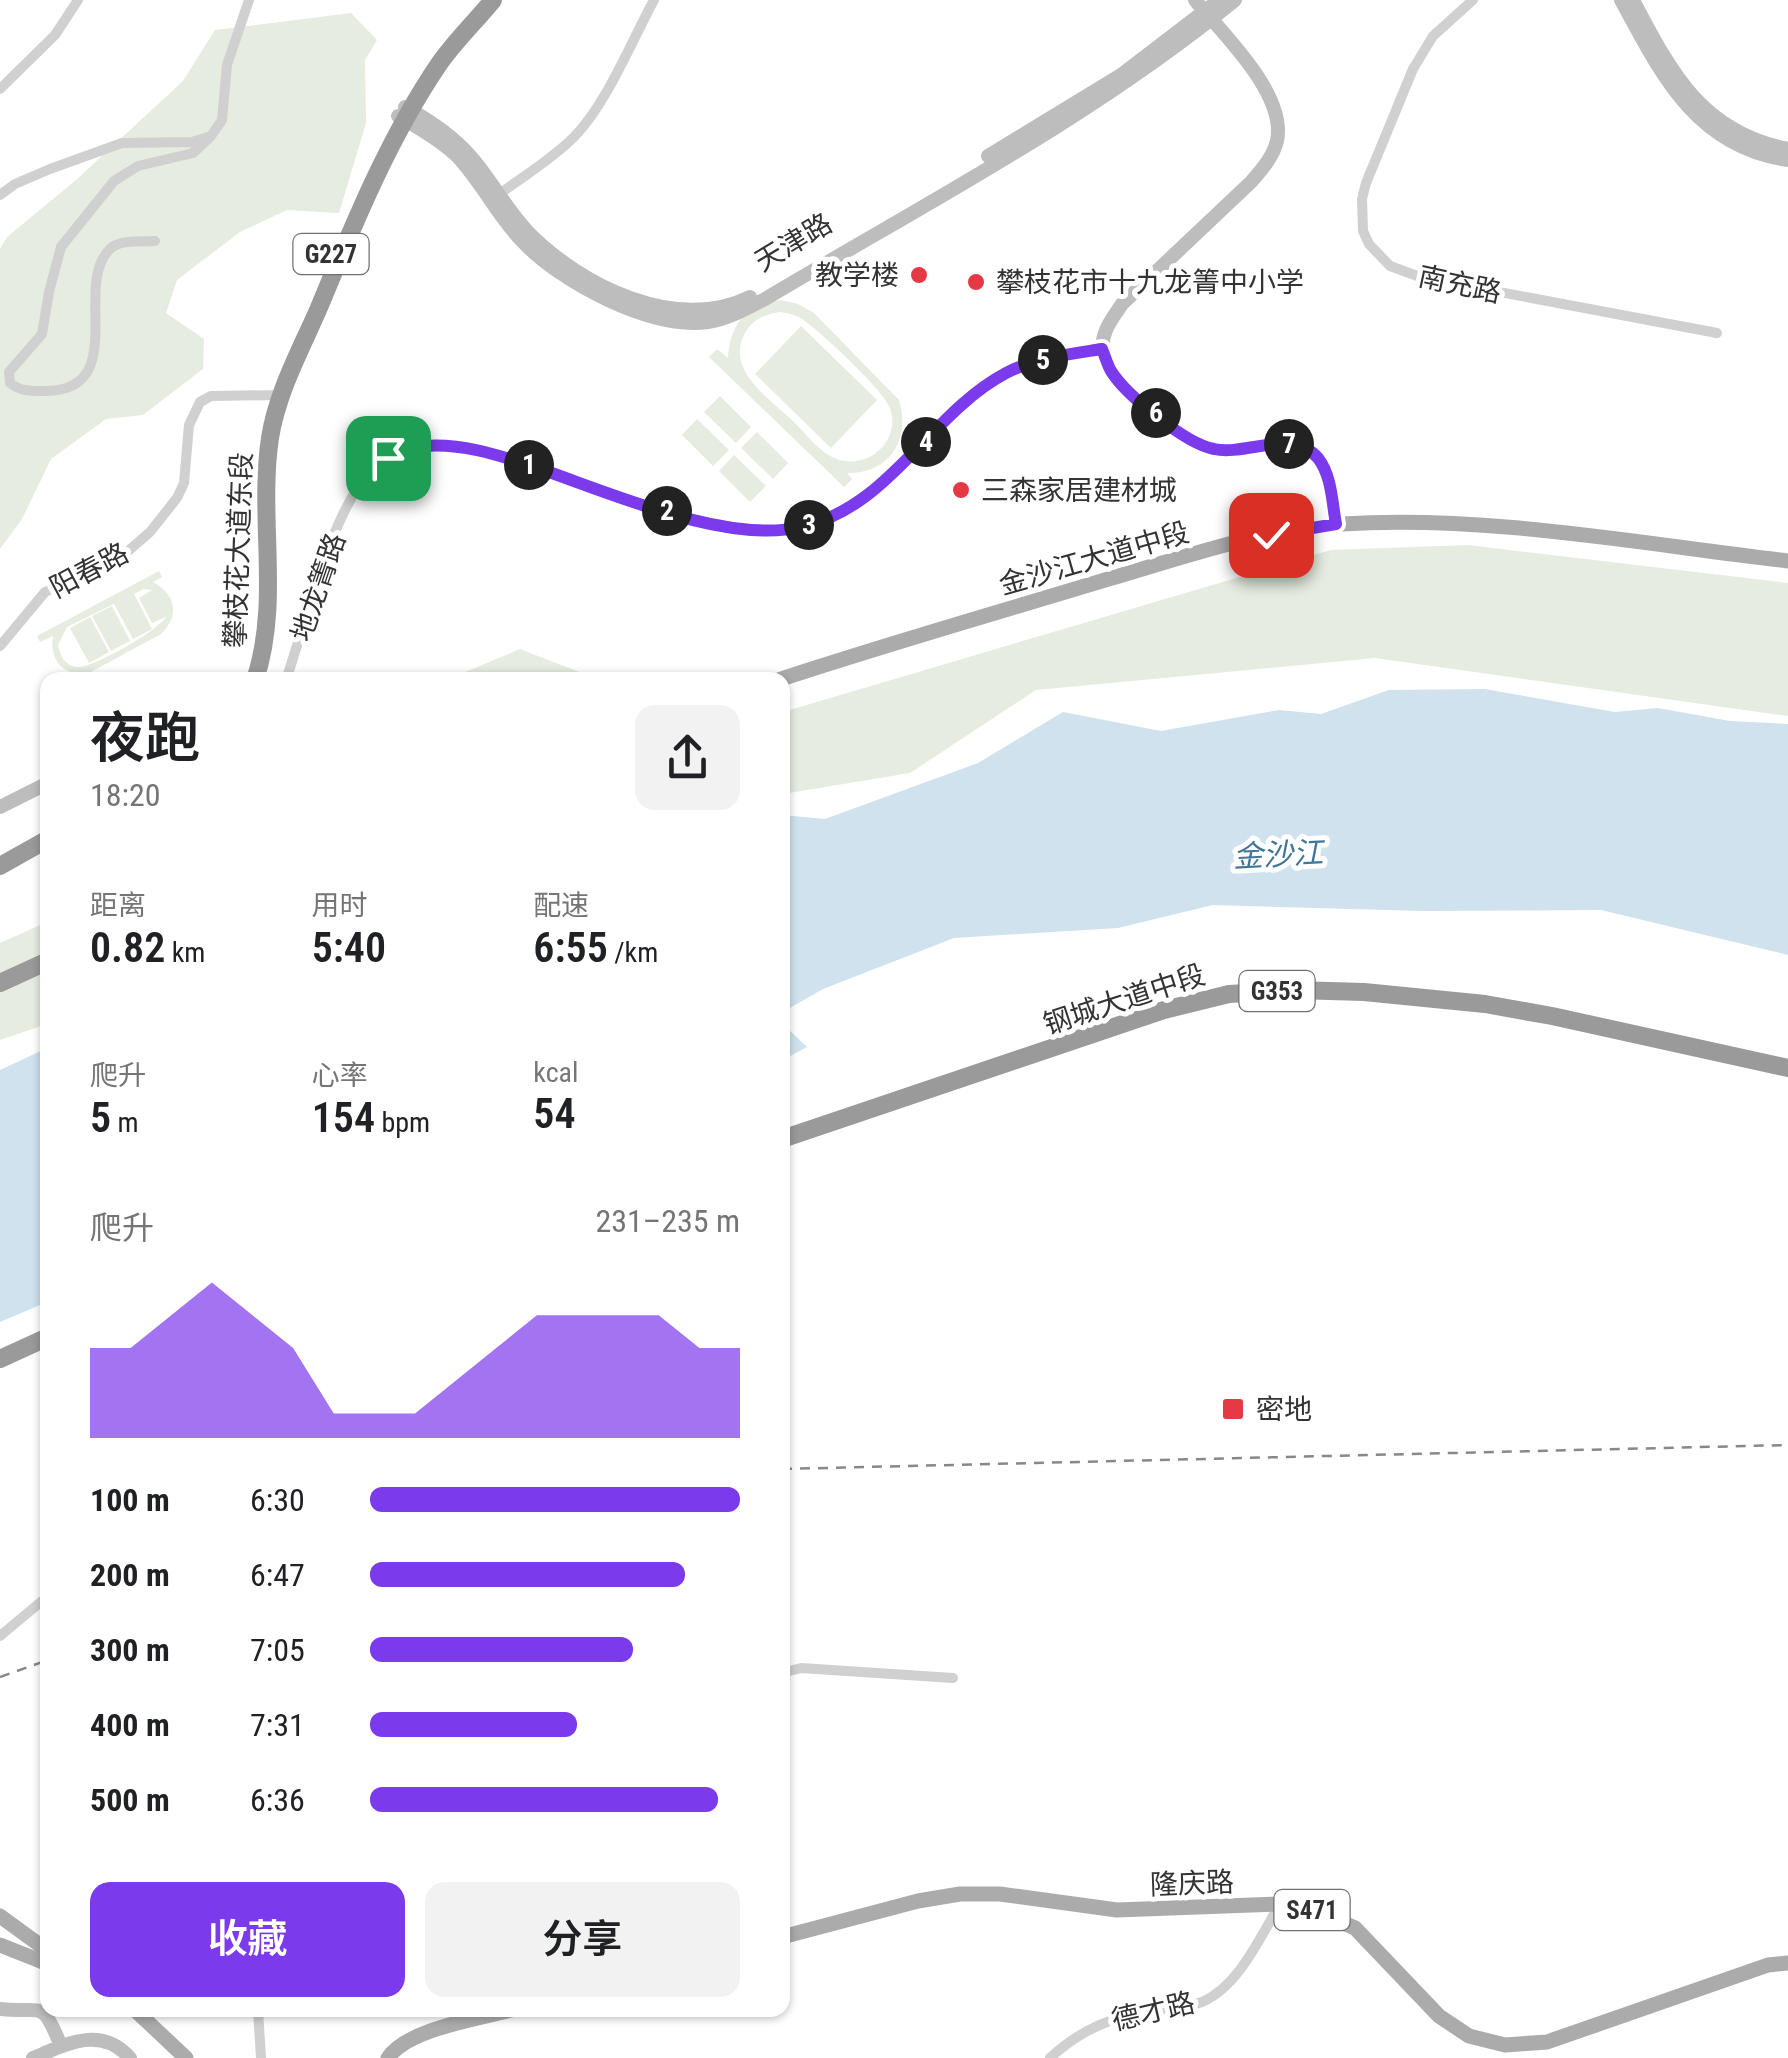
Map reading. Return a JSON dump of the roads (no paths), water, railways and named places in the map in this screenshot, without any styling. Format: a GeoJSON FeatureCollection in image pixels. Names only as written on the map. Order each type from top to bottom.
{"type":"FeatureCollection","features":[{"type":"Feature","properties":{"kind":"highway","name":"攀枝花大道东段"},"geometry":{"type":"LineString","coordinates":[[245,672],[257,624],[255,482],[259,435],[404,113],[433,57],[482,0]]}},
{"type":"Feature","properties":{"kind":"highway","name":"攀枝花大道东段"},"geometry":{"type":"LineString","coordinates":[[404,113],[441,61],[494,0]]}},
{"type":"Feature","properties":{"kind":"highway","name":"攀枝花大道东段"},"geometry":{"type":"LineString","coordinates":[[256,672],[268,625],[266,482],[277,395]]}},
{"type":"Feature","properties":{"kind":"highway"},"geometry":{"type":"LineString","coordinates":[[0,866],[40,844]]}},
{"type":"Feature","properties":{"kind":"highway"},"geometry":{"type":"LineString","coordinates":[[0,876],[40,853]]}},
{"type":"Feature","properties":{"kind":"highway"},"geometry":{"type":"LineString","coordinates":[[4,978],[40,963]]}},
{"type":"Feature","properties":{"kind":"highway","name":"钢城大道中段"},"geometry":{"type":"LineString","coordinates":[[790,1136],[1164,1010],[1229,994],[1364,992],[1485,1004],[1788,1068]]}},
{"type":"Feature","properties":{"kind":"highway"},"geometry":{"type":"LineString","coordinates":[[0,1359],[40,1341]]}},
{"type":"Feature","properties":{"kind":"main road","name":"天津路"},"geometry":{"type":"LineString","coordinates":[[404,113],[461,146],[540,244],[599,282],[665,308],[694,312],[718,308],[760,292],[1090,94],[1150,55],[1219,0]]}},
{"type":"Feature","properties":{"kind":"main road"},"geometry":{"type":"LineString","coordinates":[[404,113],[454,154],[520,238],[557,271],[644,313],[707,322],[765,299],[1096,103],[1156,63],[1203,10],[1234,0]]}},
{"type":"Feature","properties":{"kind":"main road"},"geometry":{"type":"LineString","coordinates":[[1621,0],[1670,85],[1701,120],[1748,150],[1788,160]]}},
{"type":"Feature","properties":{"kind":"main road"},"geometry":{"type":"LineString","coordinates":[[1633,0],[1678,79],[1708,112],[1736,133],[1788,149]]}},
{"type":"Feature","properties":{"kind":"main road"},"geometry":{"type":"LineString","coordinates":[[1203,10],[1274,102],[1277,142],[1268,162],[1252,181],[1122,304],[1106,327],[1102,349],[1122,386],[1193,441],[1210,449],[1229,451],[1275,444],[1306,449],[1318,458],[1327,475],[1336,524]]}},
{"type":"Feature","properties":{"kind":"main road","name":"金沙江大道中段"},"geometry":{"type":"LineString","coordinates":[[790,676],[1197,554],[1336,524],[1401,522],[1500,527],[1788,561]]}},
{"type":"Feature","properties":{"kind":"main road"},"geometry":{"type":"LineString","coordinates":[[0,807],[40,787]]}},
{"type":"Feature","properties":{"kind":"main road","name":"隆庆路"},"geometry":{"type":"LineString","coordinates":[[790,1935],[918,1901],[960,1894],[1000,1894],[1117,1910],[1280,1904],[1314,1910],[1354,1928],[1439,2016],[1469,2036],[1506,2046],[1546,2042],[1768,1964],[1788,1963]]}},
{"type":"Feature","properties":{"kind":"main road"},"geometry":{"type":"LineString","coordinates":[[0,1916],[40,1945]]}},
{"type":"Feature","properties":{"kind":"main road"},"geometry":{"type":"LineString","coordinates":[[0,1944],[40,1961]]}},
{"type":"Feature","properties":{"kind":"main road"},"geometry":{"type":"LineString","coordinates":[[0,2009],[40,2010]]}},
{"type":"Feature","properties":{"kind":"main road"},"geometry":{"type":"LineString","coordinates":[[49,2017],[61,2046]]}},
{"type":"Feature","properties":{"kind":"main road"},"geometry":{"type":"LineString","coordinates":[[142,2017],[186,2058]]}},
{"type":"Feature","properties":{"kind":"main road"},"geometry":{"type":"LineString","coordinates":[[388,2058],[426,2032],[484,2017]]}},
{"type":"Feature","properties":{"kind":"main road"},"geometry":{"type":"LineString","coordinates":[[34,2058],[82,2039],[98,2038],[112,2043],[130,2058]]}},
{"type":"Feature","properties":{"kind":"street"},"geometry":{"type":"LineString","coordinates":[[0,90],[55,35],[78,0]]}},
{"type":"Feature","properties":{"kind":"street"},"geometry":{"type":"LineString","coordinates":[[156,241],[117,244],[104,256],[93,301],[98,329],[96,347],[83,374],[68,386],[51,391],[23,390],[10,383],[8,372],[42,334],[58,254],[65,241],[122,175],[138,166],[193,153],[222,120],[228,65],[249,0]]}},
{"type":"Feature","properties":{"kind":"street"},"geometry":{"type":"LineString","coordinates":[[498,194],[554,156],[577,134],[654,0]]}},
{"type":"Feature","properties":{"kind":"street","name":"南充路"},"geometry":{"type":"LineString","coordinates":[[1473,0],[1433,36],[1413,69],[1366,182],[1361,215],[1369,244],[1390,266],[1420,277],[1717,333]]}},
{"type":"Feature","properties":{"kind":"street"},"geometry":{"type":"LineString","coordinates":[[0,195],[50,169],[122,143],[192,142],[210,136]]}},
{"type":"Feature","properties":{"kind":"street","name":"地龙箐路"},"geometry":{"type":"LineString","coordinates":[[289,672],[338,524],[358,486],[388,458],[420,446],[456,446],[497,455],[710,526],[757,532],[802,527],[846,510],[884,484],[968,400],[1008,372],[1053,357],[1102,349]]}},
{"type":"Feature","properties":{"kind":"street","name":"阳春路"},"geometry":{"type":"LineString","coordinates":[[0,646],[45,592],[119,559],[150,532],[184,482],[188,425],[200,402],[211,396],[277,395]]}},
{"type":"Feature","properties":{"kind":"street"},"geometry":{"type":"LineString","coordinates":[[0,1636],[40,1603]]}},
{"type":"Feature","properties":{"kind":"street"},"geometry":{"type":"LineString","coordinates":[[790,1671],[801,1668],[953,1678]]}},
{"type":"Feature","properties":{"kind":"street","name":"德才路"},"geometry":{"type":"LineString","coordinates":[[1050,2058],[1103,2021],[1202,2002],[1220,1990],[1240,1968],[1280,1904]]}},
{"type":"Feature","properties":{"kind":"street"},"geometry":{"type":"LineString","coordinates":[[258,2017],[261,2058]]}},
{"type":"Feature","properties":{"kind":"water","name":"金沙江"},"geometry":{"type":"Polygon","coordinates":[[[1485,689],[1615,712],[1658,708],[1730,721],[1788,724],[1788,955],[1601,910],[1423,911],[1213,905],[1118,928],[954,938],[823,989],[790,1008],[790,816],[825,819],[978,763],[1063,712],[1161,731],[1279,710],[1321,714],[1389,690],[1485,689]]]}},
{"type":"Feature","properties":{"kind":"water"},"geometry":{"type":"Polygon","coordinates":[[[790,1031],[807,1047],[790,1056],[790,1031]]]}},
{"type":"Feature","properties":{"kind":"water"},"geometry":{"type":"Polygon","coordinates":[[[40,1051],[40,1305],[0,1322],[0,1070],[40,1051]]]}},
{"type":"Feature","properties":{"kind":"railway"},"geometry":{"type":"LineString","coordinates":[[790,1469],[1788,1445]]}},
{"type":"Feature","properties":{"kind":"railway"},"geometry":{"type":"LineString","coordinates":[[0,1677],[40,1663]]}},
{"type":"Feature","properties":{"kind":"place","name":"教学楼"},"geometry":{"type":"Point","coordinates":[919,275]}},
{"type":"Feature","properties":{"kind":"place","name":"攀枝花市十九龙箐中小学"},"geometry":{"type":"Point","coordinates":[976,282]}},
{"type":"Feature","properties":{"kind":"place","name":"三森家居建材城"},"geometry":{"type":"Point","coordinates":[961,490]}},
{"type":"Feature","properties":{"kind":"place","name":"密地"},"geometry":{"type":"Point","coordinates":[1233,1409]}}]}
